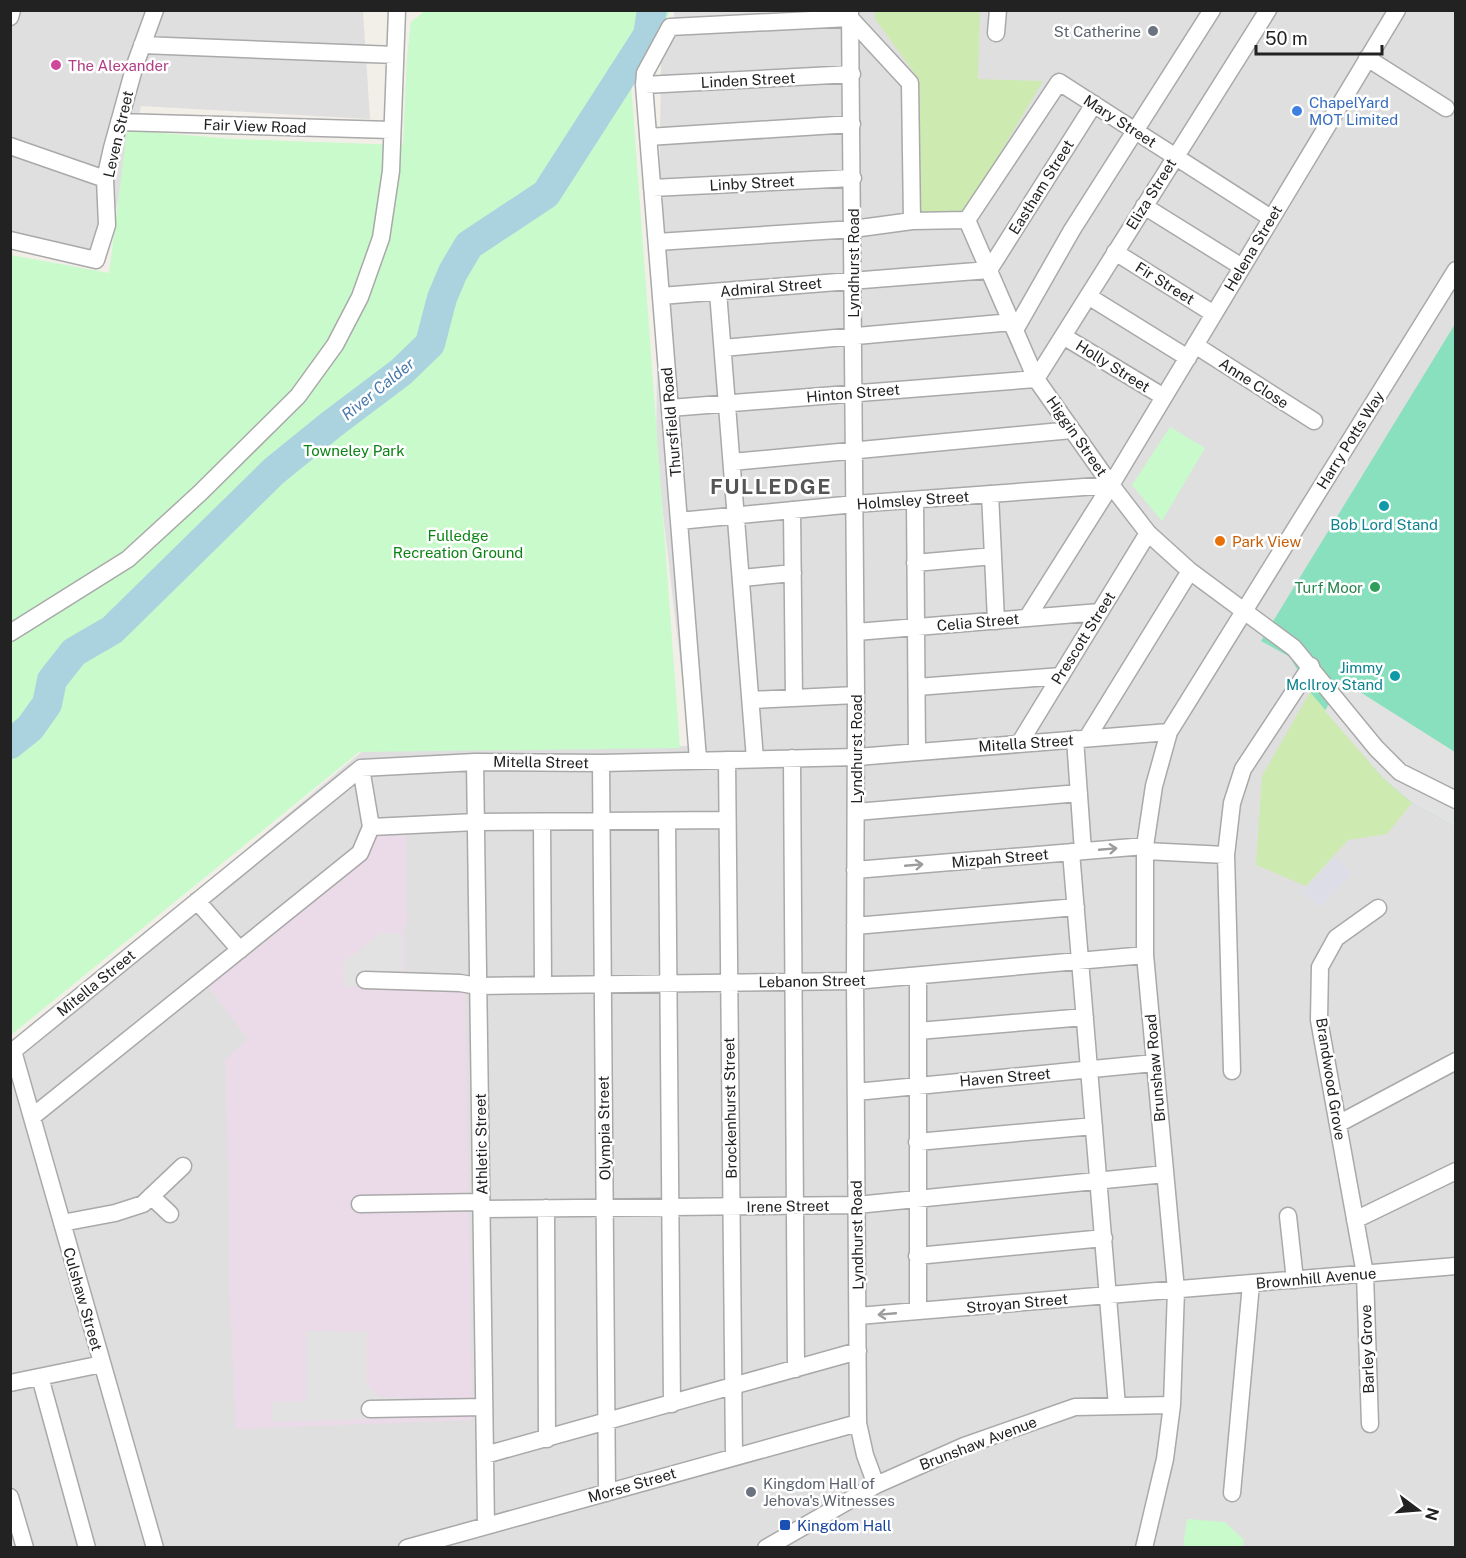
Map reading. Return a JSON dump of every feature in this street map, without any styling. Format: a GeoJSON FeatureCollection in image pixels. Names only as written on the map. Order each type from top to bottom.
{"type":"FeatureCollection","features":[{"type":"Feature","properties":{"kind":"street"},"geometry":{"type":"LineString","coordinates":[[10,17],[12,10]]}},
{"type":"Feature","properties":{"kind":"street","name":"Leven Street"},"geometry":{"type":"LineString","coordinates":[[10,240],[96,260],[107,225],[105,178],[119,122],[155,10]]}},
{"type":"Feature","properties":{"kind":"street"},"geometry":{"type":"LineString","coordinates":[[10,633],[128,559],[200,493],[298,396],[335,345],[360,297],[381,238],[391,171],[397,10]]}},
{"type":"Feature","properties":{"kind":"street"},"geometry":{"type":"LineString","coordinates":[[996,33],[998,10]]}},
{"type":"Feature","properties":{"kind":"street"},"geometry":{"type":"LineString","coordinates":[[723,348],[1014,326],[1134,130],[1212,10]]}},
{"type":"Feature","properties":{"kind":"street","name":"Eliza Street"},"geometry":{"type":"LineString","coordinates":[[1036,379],[1268,10]]}},
{"type":"Feature","properties":{"kind":"street","name":"Helena Street"},"geometry":{"type":"LineString","coordinates":[[1027,618],[1111,485],[1397,10]]}},
{"type":"Feature","properties":{"kind":"street"},"geometry":{"type":"LineString","coordinates":[[644,85],[645,73],[670,27],[850,14],[910,83],[912,221]]}},
{"type":"Feature","properties":{"kind":"street","name":"Lyndhurst Road"},"geometry":{"type":"LineString","coordinates":[[850,14],[857,756],[855,981],[858,1423],[876,1485]]}},
{"type":"Feature","properties":{"kind":"street"},"geometry":{"type":"LineString","coordinates":[[142,45],[395,55]]}},
{"type":"Feature","properties":{"kind":"street"},"geometry":{"type":"LineString","coordinates":[[1367,58],[1446,108]]}},
{"type":"Feature","properties":{"kind":"street","name":"Linden Street"},"geometry":{"type":"LineString","coordinates":[[644,85],[852,74]]}},
{"type":"Feature","properties":{"kind":"street","name":"Mary Street"},"geometry":{"type":"LineString","coordinates":[[967,220],[1059,82],[1271,218]]}},
{"type":"Feature","properties":{"kind":"street","name":"Thursfield Road"},"geometry":{"type":"LineString","coordinates":[[644,85],[698,759]]}},
{"type":"Feature","properties":{"kind":"street","name":"Eastham Street"},"geometry":{"type":"LineString","coordinates":[[989,270],[1094,104]]}},
{"type":"Feature","properties":{"kind":"street","name":"Fair View Road"},"geometry":{"type":"LineString","coordinates":[[119,122],[391,130]]}},
{"type":"Feature","properties":{"kind":"street"},"geometry":{"type":"LineString","coordinates":[[648,137],[852,124]]}},
{"type":"Feature","properties":{"kind":"street"},"geometry":{"type":"LineString","coordinates":[[10,146],[105,178]]}},
{"type":"Feature","properties":{"kind":"street","name":"Linby Street"},"geometry":{"type":"LineString","coordinates":[[652,188],[853,178]]}},
{"type":"Feature","properties":{"kind":"street"},"geometry":{"type":"LineString","coordinates":[[1144,206],[1242,267]]}},
{"type":"Feature","properties":{"kind":"street"},"geometry":{"type":"LineString","coordinates":[[657,242],[853,229],[912,221],[967,220]]}},
{"type":"Feature","properties":{"kind":"street","name":"Higgin Street"},"geometry":{"type":"LineString","coordinates":[[967,220],[1036,379],[1148,533],[1190,571],[1294,648],[1376,748],[1400,772],[1455,800]]}},
{"type":"Feature","properties":{"kind":"street","name":"Fir Street"},"geometry":{"type":"LineString","coordinates":[[1115,252],[1214,314]]}},
{"type":"Feature","properties":{"kind":"street","name":"Admiral Street"},"geometry":{"type":"LineString","coordinates":[[661,296],[989,270]]}},
{"type":"Feature","properties":{"kind":"street","name":"Harry Potts Way"},"geometry":{"type":"LineString","coordinates":[[1244,609],[1455,270]]}},
{"type":"Feature","properties":{"kind":"street"},"geometry":{"type":"LineString","coordinates":[[718,292],[755,759]]}},
{"type":"Feature","properties":{"kind":"street","name":"Anne Close"},"geometry":{"type":"LineString","coordinates":[[1088,296],[1314,421]]}},
{"type":"Feature","properties":{"kind":"street","name":"Holly Street"},"geometry":{"type":"LineString","coordinates":[[1063,336],[1164,397]]}},
{"type":"Feature","properties":{"kind":"street","name":"Hinton Street"},"geometry":{"type":"LineString","coordinates":[[670,408],[1036,379]]}},
{"type":"Feature","properties":{"kind":"street"},"geometry":{"type":"LineString","coordinates":[[732,462],[1072,430]]}},
{"type":"Feature","properties":{"kind":"street","name":"Holmsley Street"},"geometry":{"type":"LineString","coordinates":[[679,521],[855,504],[1111,485]]}},
{"type":"Feature","properties":{"kind":"street"},"geometry":{"type":"LineString","coordinates":[[990,494],[996,621]]}},
{"type":"Feature","properties":{"kind":"street"},"geometry":{"type":"LineString","coordinates":[[915,500],[917,752]]}},
{"type":"Feature","properties":{"kind":"street"},"geometry":{"type":"LineString","coordinates":[[792,510],[795,698]]}},
{"type":"Feature","properties":{"kind":"street","name":"Prescott Street"},"geometry":{"type":"LineString","coordinates":[[1019,744],[1148,533]]}},
{"type":"Feature","properties":{"kind":"street"},"geometry":{"type":"LineString","coordinates":[[915,563],[993,556]]}},
{"type":"Feature","properties":{"kind":"street"},"geometry":{"type":"LineString","coordinates":[[1117,1406],[1076,907],[1081,739],[1190,571]]}},
{"type":"Feature","properties":{"kind":"street"},"geometry":{"type":"LineString","coordinates":[[742,578],[793,573]]}},
{"type":"Feature","properties":{"kind":"street","name":"Brunshaw Road"},"geometry":{"type":"LineString","coordinates":[[1144,1548],[1165,1459],[1172,1405],[1176,1290],[1145,955],[1145,848],[1154,786],[1169,732],[1244,609]]}},
{"type":"Feature","properties":{"kind":"street","name":"Celia Street"},"geometry":{"type":"LineString","coordinates":[[856,632],[1100,612]]}},
{"type":"Feature","properties":{"kind":"street"},"geometry":{"type":"LineString","coordinates":[[1232,1071],[1226,855],[1232,803],[1243,769],[1311,666]]}},
{"type":"Feature","properties":{"kind":"street"},"geometry":{"type":"LineString","coordinates":[[916,687],[1061,676]]}},
{"type":"Feature","properties":{"kind":"street"},"geometry":{"type":"LineString","coordinates":[[751,700],[856,695]]}},
{"type":"Feature","properties":{"kind":"street","name":"Mitella Street"},"geometry":{"type":"LineString","coordinates":[[12,1051],[361,768],[475,762],[601,763],[857,756],[1169,732]]}},
{"type":"Feature","properties":{"kind":"street"},"geometry":{"type":"LineString","coordinates":[[792,758],[796,1369]]}},
{"type":"Feature","properties":{"kind":"street","name":"Brockenhurst Street"},"geometry":{"type":"LineString","coordinates":[[727,760],[734,1456]]}},
{"type":"Feature","properties":{"kind":"street","name":"Athletic Street"},"geometry":{"type":"LineString","coordinates":[[475,762],[486,1526]]}},
{"type":"Feature","properties":{"kind":"street","name":"Olympia Street"},"geometry":{"type":"LineString","coordinates":[[601,763],[607,1493]]}},
{"type":"Feature","properties":{"kind":"street"},"geometry":{"type":"LineString","coordinates":[[32,1117],[360,853],[371,827],[361,768]]}},
{"type":"Feature","properties":{"kind":"street"},"geometry":{"type":"LineString","coordinates":[[856,812],[1079,793]]}},
{"type":"Feature","properties":{"kind":"street"},"geometry":{"type":"LineString","coordinates":[[371,827],[476,822],[727,820]]}},
{"type":"Feature","properties":{"kind":"street"},"geometry":{"type":"LineString","coordinates":[[667,821],[672,1404]]}},
{"type":"Feature","properties":{"kind":"street"},"geometry":{"type":"LineString","coordinates":[[542,822],[543,985]]}},
{"type":"Feature","properties":{"kind":"street","name":"Mizpah Street"},"geometry":{"type":"LineString","coordinates":[[855,870],[1145,848],[1226,855]]}},
{"type":"Feature","properties":{"kind":"street"},"geometry":{"type":"LineString","coordinates":[[197,901],[240,950]]}},
{"type":"Feature","properties":{"kind":"street"},"geometry":{"type":"LineString","coordinates":[[855,926],[1076,907]]}},
{"type":"Feature","properties":{"kind":"street","name":"Brandwood Grove"},"geometry":{"type":"LineString","coordinates":[[1365,1274],[1319,1020],[1320,967],[1336,938],[1378,908]]}},
{"type":"Feature","properties":{"kind":"street","name":"Lebanon Street"},"geometry":{"type":"LineString","coordinates":[[365,980],[460,983],[478,986],[855,981],[1145,955]]}},
{"type":"Feature","properties":{"kind":"street"},"geometry":{"type":"LineString","coordinates":[[918,975],[918,1311]]}},
{"type":"Feature","properties":{"kind":"street"},"geometry":{"type":"LineString","coordinates":[[918,1031],[1085,1017]]}},
{"type":"Feature","properties":{"kind":"street","name":"Culshaw Street"},"geometry":{"type":"LineString","coordinates":[[12,1051],[155,1548]]}},
{"type":"Feature","properties":{"kind":"street"},"geometry":{"type":"LineString","coordinates":[[1338,1124],[1455,1061]]}},
{"type":"Feature","properties":{"kind":"street","name":"Haven Street"},"geometry":{"type":"LineString","coordinates":[[856,1092],[1154,1063]]}},
{"type":"Feature","properties":{"kind":"street"},"geometry":{"type":"LineString","coordinates":[[917,1142],[1094,1125]]}},
{"type":"Feature","properties":{"kind":"street"},"geometry":{"type":"LineString","coordinates":[[62,1223],[115,1213],[143,1204],[183,1166]]}},
{"type":"Feature","properties":{"kind":"street"},"geometry":{"type":"LineString","coordinates":[[1355,1220],[1455,1171]]}},
{"type":"Feature","properties":{"kind":"street","name":"Irene Street"},"geometry":{"type":"LineString","coordinates":[[360,1204],[546,1208],[857,1205],[1165,1174]]}},
{"type":"Feature","properties":{"kind":"street"},"geometry":{"type":"LineString","coordinates":[[151,1196],[170,1214]]}},
{"type":"Feature","properties":{"kind":"street"},"geometry":{"type":"LineString","coordinates":[[546,1208],[547,1438]]}},
{"type":"Feature","properties":{"kind":"street"},"geometry":{"type":"LineString","coordinates":[[1288,1216],[1295,1280]]}},
{"type":"Feature","properties":{"kind":"street"},"geometry":{"type":"LineString","coordinates":[[917,1256],[1104,1238]]}},
{"type":"Feature","properties":{"kind":"street","name":"Brownhill Avenue"},"geometry":{"type":"LineString","coordinates":[[1176,1290],[1455,1266]]}},
{"type":"Feature","properties":{"kind":"street","name":"Barley Grove"},"geometry":{"type":"LineString","coordinates":[[1365,1274],[1370,1424]]}},
{"type":"Feature","properties":{"kind":"street"},"geometry":{"type":"LineString","coordinates":[[1232,1493],[1251,1284]]}},
{"type":"Feature","properties":{"kind":"street","name":"Stroyan Street"},"geometry":{"type":"LineString","coordinates":[[858,1316],[1176,1290]]}},
{"type":"Feature","properties":{"kind":"street"},"geometry":{"type":"LineString","coordinates":[[485,1455],[858,1351]]}},
{"type":"Feature","properties":{"kind":"street"},"geometry":{"type":"LineString","coordinates":[[10,1383],[102,1364]]}},
{"type":"Feature","properties":{"kind":"street"},"geometry":{"type":"LineString","coordinates":[[40,1377],[87,1548]]}},
{"type":"Feature","properties":{"kind":"street","name":"Brunshaw Avenue"},"geometry":{"type":"LineString","coordinates":[[766,1548],[876,1485],[964,1446],[1075,1407],[1172,1405]]}},
{"type":"Feature","properties":{"kind":"street"},"geometry":{"type":"LineString","coordinates":[[370,1409],[484,1407]]}},
{"type":"Feature","properties":{"kind":"street","name":"Morse Street"},"geometry":{"type":"LineString","coordinates":[[406,1548],[858,1423]]}},
{"type":"Feature","properties":{"kind":"street"},"geometry":{"type":"LineString","coordinates":[[10,1497],[25,1548]]}},
{"type":"Feature","properties":{"kind":"shaded area"},"geometry":{"type":"Polygon","coordinates":[[[10,11],[363,11],[370,119],[141,106],[102,267],[11,232],[10,11]]]}},
{"type":"Feature","properties":{"kind":"shaded area"},"geometry":{"type":"Polygon","coordinates":[[[674,11],[1455,11],[1455,1547],[11,1548],[11,1044],[16,1043],[365,749],[690,746],[656,454],[661,59],[675,36],[674,11]]]}},
{"type":"Feature","properties":{"kind":"shaded area"},"geometry":{"type":"Polygon","coordinates":[[[1341,680],[1455,752],[1455,827],[1412,803],[1383,778],[1325,711],[1341,680]]]}},
{"type":"Feature","properties":{"kind":"shaded area"},"geometry":{"type":"Polygon","coordinates":[[[406,829],[405,974],[465,974],[472,1420],[236,1429],[229,1278],[225,1060],[248,1039],[207,985],[374,831],[406,829]]]}},
{"type":"Feature","properties":{"kind":"shaded area"},"geometry":{"type":"Polygon","coordinates":[[[1335,857],[1352,873],[1320,907],[1303,892],[1335,857]]]}},
{"type":"Feature","properties":{"kind":"shaded area"},"geometry":{"type":"Polygon","coordinates":[[[381,933],[402,933],[403,986],[344,987],[343,963],[381,933]]]}},
{"type":"Feature","properties":{"kind":"shaded area"},"geometry":{"type":"Polygon","coordinates":[[[306,1331],[367,1332],[367,1384],[379,1397],[403,1397],[404,1418],[273,1422],[271,1402],[306,1401],[306,1331]]]}},
{"type":"Feature","properties":{"kind":"green space","name":"Towneley Park"},"geometry":{"type":"Polygon","coordinates":[[[425,11],[669,11],[669,15],[631,83],[680,748],[359,752],[11,1035],[11,255],[109,273],[127,130],[233,139],[403,145],[411,22],[425,11]]]}},
{"type":"Feature","properties":{"kind":"green space"},"geometry":{"type":"Polygon","coordinates":[[[875,11],[980,11],[978,79],[1043,81],[966,210],[919,214],[918,78],[875,19],[875,11]]]}},
{"type":"Feature","properties":{"kind":"green space","name":"Turf Moor"},"geometry":{"type":"Polygon","coordinates":[[[1455,324],[1455,827],[1412,803],[1383,778],[1310,692],[1290,657],[1261,641],[1455,324]]]}},
{"type":"Feature","properties":{"kind":"green space"},"geometry":{"type":"Polygon","coordinates":[[[1170,427],[1205,448],[1162,521],[1132,485],[1170,427]]]}},
{"type":"Feature","properties":{"kind":"green space"},"geometry":{"type":"Polygon","coordinates":[[[1310,692],[1383,778],[1412,803],[1387,834],[1348,840],[1306,886],[1256,865],[1262,776],[1310,692]]]}},
{"type":"Feature","properties":{"kind":"green space"},"geometry":{"type":"Polygon","coordinates":[[[1187,1519],[1225,1522],[1244,1540],[1243,1547],[1183,1547],[1187,1519]]]}},
{"type":"Feature","properties":{"kind":"waterway","name":"River Calder"},"geometry":{"type":"LineString","coordinates":[[10,744],[30,728],[47,704],[52,680],[74,652],[112,630],[274,471],[401,372],[430,344],[442,298],[453,272],[469,245],[546,194],[648,35],[652,10]]}},
{"type":"Feature","properties":{"kind":"place","name":"St Catherine"},"geometry":{"type":"Point","coordinates":[1153,31]}},
{"type":"Feature","properties":{"kind":"place","name":"The Alexander"},"geometry":{"type":"Point","coordinates":[56,65]}},
{"type":"Feature","properties":{"kind":"place","name":"ChapelYard MOT Limited"},"geometry":{"type":"Point","coordinates":[1297,111]}},
{"type":"Feature","properties":{"kind":"place","name":"Bob Lord Stand"},"geometry":{"type":"Point","coordinates":[1384,506]}},
{"type":"Feature","properties":{"kind":"place","name":"Park View"},"geometry":{"type":"Point","coordinates":[1220,541]}},
{"type":"Feature","properties":{"kind":"place","name":"Turf Moor"},"geometry":{"type":"Point","coordinates":[1375,587]}},
{"type":"Feature","properties":{"kind":"place","name":"Jimmy McIlroy Stand"},"geometry":{"type":"Point","coordinates":[1395,676]}},
{"type":"Feature","properties":{"kind":"place","name":"Kingdom Hall of Jehova's Witnesses"},"geometry":{"type":"Point","coordinates":[751,1492]}},
{"type":"Feature","properties":{"kind":"place","name":"Kingdom Hall"},"geometry":{"type":"Point","coordinates":[785,1525]}},
{"type":"Feature","properties":{"kind":"district","name":"FULLEDGE"},"geometry":{"type":"Point","coordinates":[771,486]}},
{"type":"Feature","properties":{"kind":"park label","name":"Fulledge Recreation Ground"},"geometry":{"type":"Point","coordinates":[458,544]}}]}
